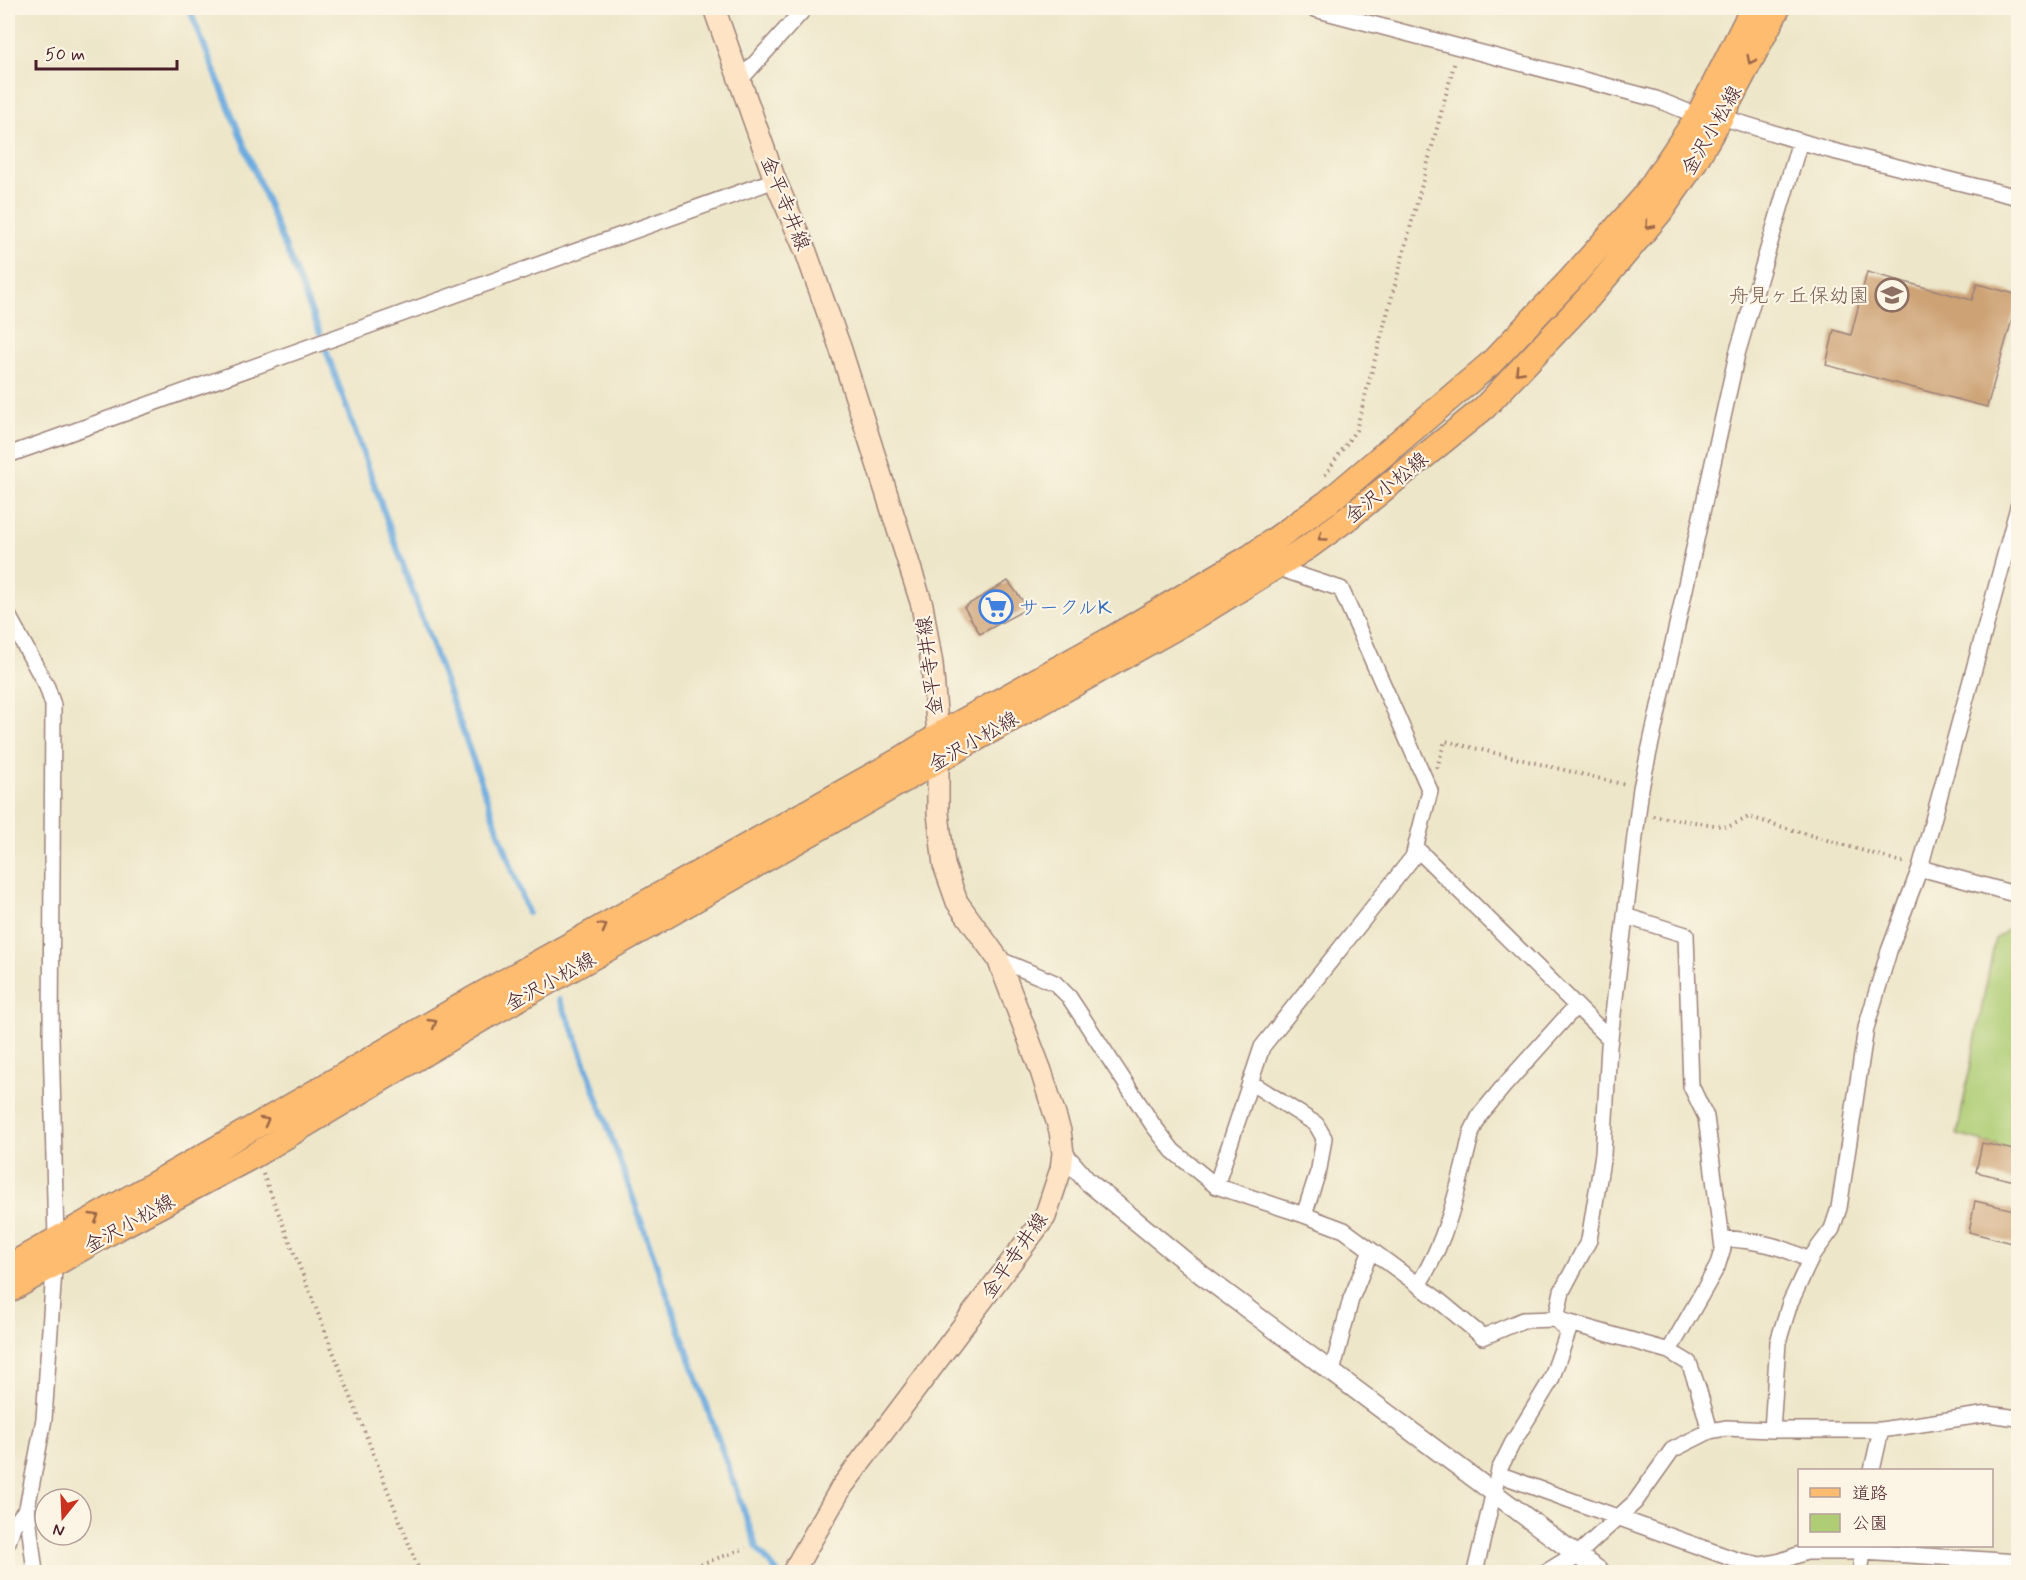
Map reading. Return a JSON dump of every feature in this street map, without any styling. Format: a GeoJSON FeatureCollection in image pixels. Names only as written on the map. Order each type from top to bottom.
{"type":"FeatureCollection","features":[{"type":"Feature","properties":{"kind":"main road","name":"金平寺井線"},"geometry":{"type":"LineString","coordinates":[[714,8],[775,180],[806,252],[840,347],[922,605],[932,664],[938,736],[938,813],[944,865],[957,902],[998,959],[1041,1071],[1060,1131],[1063,1153],[1058,1183],[1045,1217],[841,1488],[793,1572]]}},
{"type":"Feature","properties":{"kind":"main road","name":"金沢小松線"},"geometry":{"type":"LineString","coordinates":[[8,1291],[112,1231],[255,1155],[482,1019],[1195,617],[1308,547],[1348,518],[1484,408],[1588,298],[1661,211],[1693,165],[1709,117],[1753,8]]}},
{"type":"Feature","properties":{"kind":"main road","name":"金沢小松線"},"geometry":{"type":"LineString","coordinates":[[8,1266],[300,1101],[471,1000],[1109,640],[1251,556],[1328,502],[1491,363],[1570,280],[1643,198],[1709,117],[1778,8]]}},
{"type":"Feature","properties":{"kind":"street"},"geometry":{"type":"LineString","coordinates":[[740,80],[805,8]]}},
{"type":"Feature","properties":{"kind":"street"},"geometry":{"type":"LineString","coordinates":[[1311,8],[1656,99],[1709,117],[1829,150],[2019,197]]}},
{"type":"Feature","properties":{"kind":"street"},"geometry":{"type":"LineString","coordinates":[[1557,1319],[1562,1291],[1589,1240],[1603,1154],[1610,1039],[1641,788],[1737,354],[1800,141]]}},
{"type":"Feature","properties":{"kind":"street"},"geometry":{"type":"LineString","coordinates":[[8,455],[775,180]]}},
{"type":"Feature","properties":{"kind":"street"},"geometry":{"type":"LineString","coordinates":[[1772,1430],[1778,1342],[1790,1303],[1809,1261],[1832,1229],[1839,1208],[1866,1028],[1889,951],[1920,868],[2019,507]]}},
{"type":"Feature","properties":{"kind":"street"},"geometry":{"type":"LineString","coordinates":[[1216,1186],[1262,1047],[1413,856],[1430,791],[1341,589],[1275,567]]}},
{"type":"Feature","properties":{"kind":"street"},"geometry":{"type":"LineString","coordinates":[[8,615],[47,687],[53,705],[51,1036],[56,1240],[44,1419],[27,1508],[35,1572]]}},
{"type":"Feature","properties":{"kind":"street"},"geometry":{"type":"LineString","coordinates":[[1416,848],[1610,1039]]}},
{"type":"Feature","properties":{"kind":"street"},"geometry":{"type":"LineString","coordinates":[[1920,868],[2019,895]]}},
{"type":"Feature","properties":{"kind":"street"},"geometry":{"type":"LineString","coordinates":[[1625,916],[1686,935],[1691,1086],[1706,1117],[1722,1238],[1723,1248],[1717,1267],[1669,1351]]}},
{"type":"Feature","properties":{"kind":"street"},"geometry":{"type":"LineString","coordinates":[[998,959],[1055,983],[1069,997],[1153,1125],[1173,1151],[1216,1186],[1344,1230],[1483,1337],[1523,1320],[1557,1319],[1669,1351],[1689,1363],[1710,1431]]}},
{"type":"Feature","properties":{"kind":"street"},"geometry":{"type":"LineString","coordinates":[[1418,1285],[1431,1264],[1442,1238],[1472,1131],[1480,1115],[1576,1006]]}},
{"type":"Feature","properties":{"kind":"street"},"geometry":{"type":"LineString","coordinates":[[1250,1083],[1316,1124],[1324,1138],[1319,1169],[1304,1215]]}},
{"type":"Feature","properties":{"kind":"street"},"geometry":{"type":"LineString","coordinates":[[1063,1153],[1087,1181],[1202,1275],[1601,1572]]}},
{"type":"Feature","properties":{"kind":"street"},"geometry":{"type":"LineString","coordinates":[[1722,1238],[1762,1241],[1800,1255],[1809,1261]]}},
{"type":"Feature","properties":{"kind":"street"},"geometry":{"type":"LineString","coordinates":[[1332,1372],[1351,1299],[1371,1250]]}},
{"type":"Feature","properties":{"kind":"street"},"geometry":{"type":"LineString","coordinates":[[1475,1572],[1498,1474],[1512,1444],[1551,1380],[1568,1332],[1557,1319]]}},
{"type":"Feature","properties":{"kind":"street"},"geometry":{"type":"LineString","coordinates":[[1549,1572],[1577,1556],[1635,1502],[1672,1450],[1710,1431],[1726,1428],[1881,1430],[1988,1414],[2019,1418]]}},
{"type":"Feature","properties":{"kind":"street"},"geometry":{"type":"LineString","coordinates":[[1872,1469],[1881,1430]]}},
{"type":"Feature","properties":{"kind":"street"},"geometry":{"type":"LineString","coordinates":[[1498,1474],[1736,1560],[1761,1565],[1806,1552],[1864,1549],[2019,1562]]}},
{"type":"Feature","properties":{"kind":"street"},"geometry":{"type":"LineString","coordinates":[[8,1542],[13,1526],[27,1508]]}},
{"type":"Feature","properties":{"kind":"street"},"geometry":{"type":"LineString","coordinates":[[1860,1572],[1864,1549]]}},
{"type":"Feature","properties":{"kind":"path"},"geometry":{"type":"LineString","coordinates":[[1323,479],[1356,430],[1458,47]]}},
{"type":"Feature","properties":{"kind":"path"},"geometry":{"type":"LineString","coordinates":[[1430,791],[1445,741],[1641,788]]}},
{"type":"Feature","properties":{"kind":"path"},"geometry":{"type":"LineString","coordinates":[[1638,813],[1728,827],[1749,817],[1920,868]]}},
{"type":"Feature","properties":{"kind":"path"},"geometry":{"type":"LineString","coordinates":[[255,1155],[420,1572]]}},
{"type":"Feature","properties":{"kind":"path"},"geometry":{"type":"LineString","coordinates":[[678,1572],[747,1548]]}},
{"type":"Feature","properties":{"kind":"green space"},"geometry":{"type":"Polygon","coordinates":[[[2009,929],[2018,932],[2018,1151],[1957,1135],[1995,939],[2009,929]]]}},
{"type":"Feature","properties":{"kind":"building"},"geometry":{"type":"Polygon","coordinates":[[[1867,272],[1972,300],[1977,284],[2019,295],[1987,407],[1826,365],[1834,330],[1851,335],[1867,272]]]}},
{"type":"Feature","properties":{"kind":"building","name":"サークルK"},"geometry":{"type":"Polygon","coordinates":[[[1008,581],[1028,608],[980,634],[964,607],[1008,581]]]}},
{"type":"Feature","properties":{"kind":"building"},"geometry":{"type":"Polygon","coordinates":[[[1982,1143],[2019,1151],[2019,1182],[1976,1172],[1982,1143]]]}},
{"type":"Feature","properties":{"kind":"building"},"geometry":{"type":"Polygon","coordinates":[[[1975,1201],[2019,1211],[2019,1245],[1969,1232],[1975,1201]]]}},
{"type":"Feature","properties":{"kind":"waterway"},"geometry":{"type":"LineString","coordinates":[[189,8],[320,333]]}},
{"type":"Feature","properties":{"kind":"waterway"},"geometry":{"type":"LineString","coordinates":[[326,350],[528,913]]}},
{"type":"Feature","properties":{"kind":"waterway"},"geometry":{"type":"LineString","coordinates":[[559,1000],[573,1029],[757,1548],[777,1572]]}},
{"type":"Feature","properties":{"kind":"place","name":"舟見ヶ丘保幼園"},"geometry":{"type":"Point","coordinates":[1892,295]}},
{"type":"Feature","properties":{"kind":"place","name":"サークルK"},"geometry":{"type":"Point","coordinates":[996,607]}}]}
